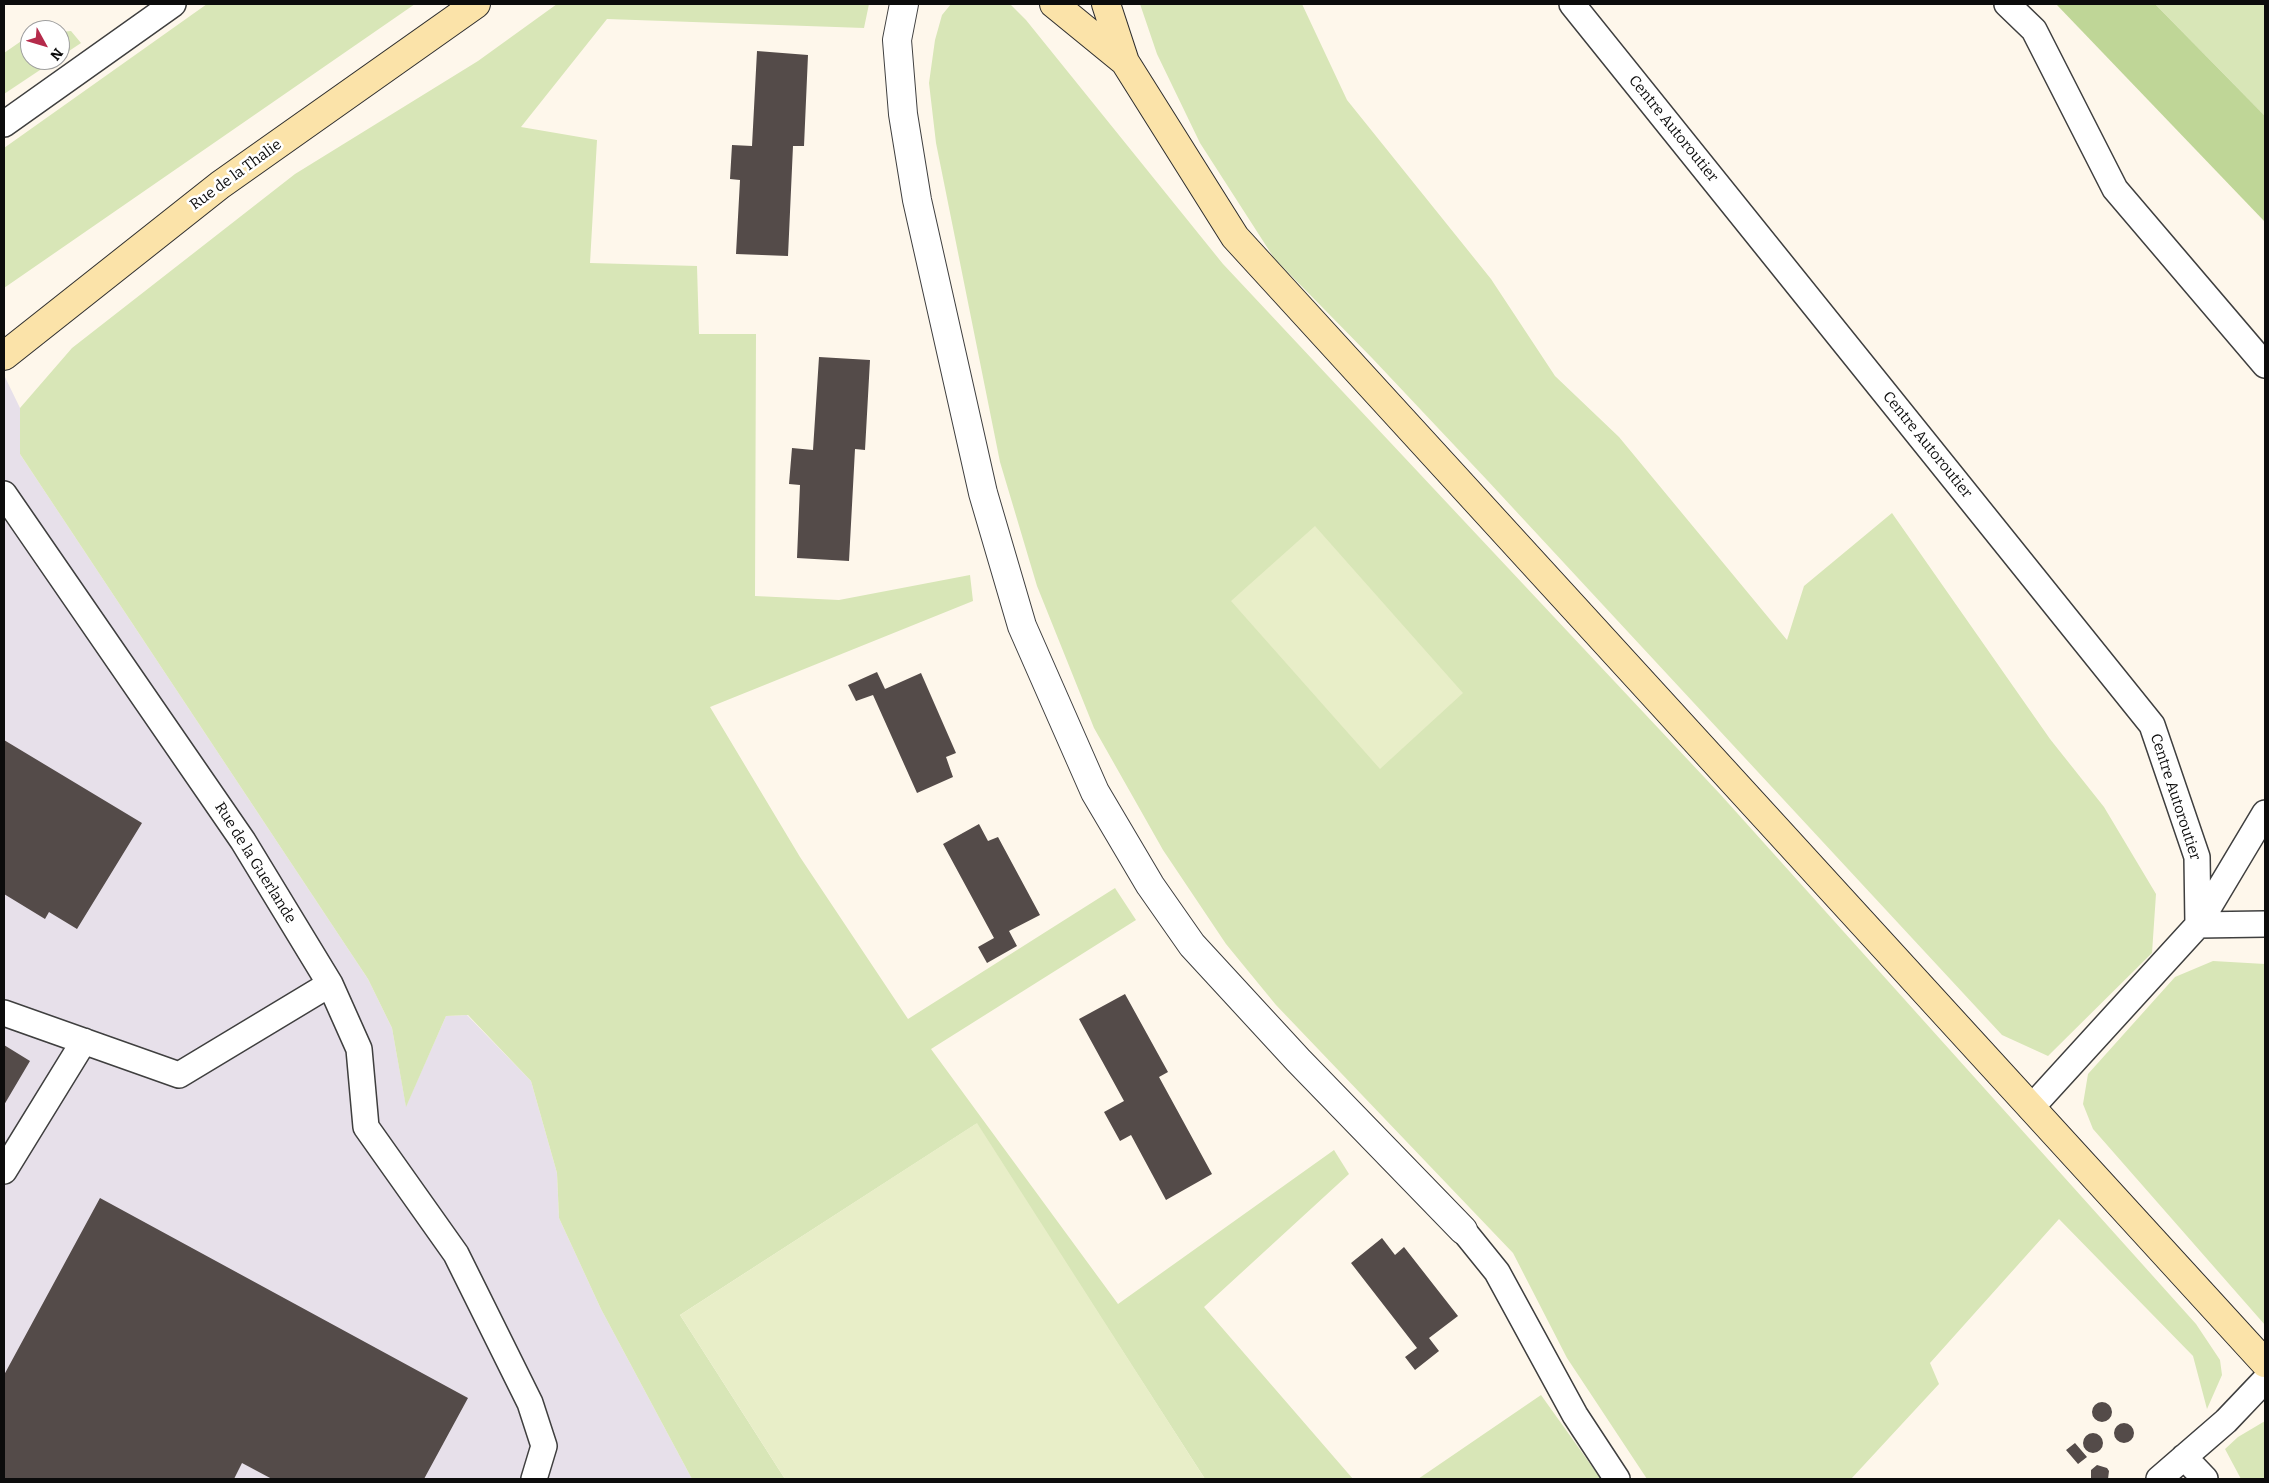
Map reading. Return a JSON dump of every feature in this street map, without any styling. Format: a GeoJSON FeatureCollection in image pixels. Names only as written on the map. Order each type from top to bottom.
{"type":"FeatureCollection","features":[{"type":"Feature","properties":{"kind":"street","name":"Rue de la Thalie"},"geometry":{"type":"LineString","coordinates":[[4,356],[220,184],[476,4]]}},
{"type":"Feature","properties":{"kind":"street"},"geometry":{"type":"LineString","coordinates":[[904,4],[897,40],[903,114],[914,181],[983,493],[1022,626],[1095,792],[1150,885],[1192,945],[1298,1060],[1463,1230]]}},
{"type":"Feature","properties":{"kind":"street"},"geometry":{"type":"LineString","coordinates":[[1054,4],[1125,62]]}},
{"type":"Feature","properties":{"kind":"street"},"geometry":{"type":"LineString","coordinates":[[1106,4],[1125,62],[1235,237],[2265,1363]]}},
{"type":"Feature","properties":{"kind":"lane"},"geometry":{"type":"LineString","coordinates":[[4,124],[173,4]]}},
{"type":"Feature","properties":{"kind":"lane","name":"Centre Autoroutier"},"geometry":{"type":"LineString","coordinates":[[1572,4],[2152,725],[2197,857],[2198,925]]}},
{"type":"Feature","properties":{"kind":"lane"},"geometry":{"type":"LineString","coordinates":[[2007,4],[2034,30],[2115,189],[2265,366]]}},
{"type":"Feature","properties":{"kind":"lane","name":"Rue de la Guerlande"},"geometry":{"type":"LineString","coordinates":[[4,494],[243,841],[330,984],[359,1049],[366,1127],[456,1254],[530,1403],[544,1446],[534,1479]]}},
{"type":"Feature","properties":{"kind":"lane"},"geometry":{"type":"LineString","coordinates":[[2031,1108],[2198,925],[2265,812]]}},
{"type":"Feature","properties":{"kind":"lane"},"geometry":{"type":"LineString","coordinates":[[2198,925],[2265,924]]}},
{"type":"Feature","properties":{"kind":"lane"},"geometry":{"type":"LineString","coordinates":[[4,1013],[179,1075],[330,984]]}},
{"type":"Feature","properties":{"kind":"lane"},"geometry":{"type":"LineString","coordinates":[[4,1171],[84,1041]]}},
{"type":"Feature","properties":{"kind":"lane"},"geometry":{"type":"LineString","coordinates":[[1463,1230],[1497,1272],[1576,1415],[1617,1479]]}},
{"type":"Feature","properties":{"kind":"lane"},"geometry":{"type":"LineString","coordinates":[[2159,1479],[2226,1421],[2265,1380]]}},
{"type":"Feature","properties":{"kind":"lane"},"geometry":{"type":"LineString","coordinates":[[2184,1457],[2205,1479]]}},
{"type":"Feature","properties":{"kind":"shaded area"},"geometry":{"type":"Polygon","coordinates":[[[4,375],[20,408],[20,454],[368,979],[392,1028],[406,1106],[446,1016],[467,1015],[531,1081],[557,1173],[559,1218],[601,1309],[692,1479],[4,1479],[4,375]]]}},
{"type":"Feature","properties":{"kind":"green space"},"geometry":{"type":"Polygon","coordinates":[[[207,4],[415,4],[4,288],[4,148],[207,4]]]}},
{"type":"Feature","properties":{"kind":"green space"},"geometry":{"type":"Polygon","coordinates":[[[557,4],[869,4],[864,28],[607,19],[521,127],[597,140],[590,263],[697,266],[699,334],[756,334],[755,596],[839,600],[970,575],[973,601],[710,707],[800,857],[908,1019],[1115,888],[1136,920],[931,1049],[1118,1304],[1334,1150],[1349,1174],[1204,1307],[1353,1479],[1205,1479],[976,1124],[680,1315],[785,1479],[692,1479],[601,1309],[559,1218],[557,1173],[531,1081],[468,1015],[446,1016],[406,1107],[392,1028],[368,979],[20,454],[20,408],[72,348],[295,174],[478,61],[557,4]]]}},
{"type":"Feature","properties":{"kind":"green space"},"geometry":{"type":"Polygon","coordinates":[[[951,4],[1010,4],[1026,20],[1223,264],[1720,794],[2196,1324],[2220,1360],[2222,1375],[2207,1409],[2193,1356],[2059,1219],[1930,1363],[1939,1384],[1851,1479],[1647,1479],[1567,1358],[1513,1253],[1276,1005],[1226,944],[1163,850],[1094,728],[1037,586],[1000,462],[936,143],[929,83],[935,40],[942,15],[951,4]]]}},
{"type":"Feature","properties":{"kind":"green space"},"geometry":{"type":"Polygon","coordinates":[[[1140,4],[1302,4],[1347,100],[1491,279],[1555,376],[1619,437],[1787,640],[1804,586],[1892,513],[2050,739],[2104,807],[2156,894],[2152,953],[2048,1056],[2002,1035],[1487,480],[1274,258],[1200,143],[1157,54],[1140,4]]]}},
{"type":"Feature","properties":{"kind":"green space"},"geometry":{"type":"Polygon","coordinates":[[[2056,4],[2155,4],[2265,116],[2265,222],[2056,4]]]}},
{"type":"Feature","properties":{"kind":"green space"},"geometry":{"type":"Polygon","coordinates":[[[2155,4],[2265,4],[2265,116],[2155,4]]]}},
{"type":"Feature","properties":{"kind":"green space"},"geometry":{"type":"Polygon","coordinates":[[[70,31],[81,43],[70,50],[70,31]]]}},
{"type":"Feature","properties":{"kind":"green space"},"geometry":{"type":"Polygon","coordinates":[[[20,42],[20,70],[40,70],[4,94],[4,53],[20,42]]]}},
{"type":"Feature","properties":{"kind":"green space"},"geometry":{"type":"Polygon","coordinates":[[[1315,526],[1463,693],[1380,769],[1231,601],[1315,526]]]}},
{"type":"Feature","properties":{"kind":"green space"},"geometry":{"type":"Polygon","coordinates":[[[2213,961],[2265,964],[2265,1325],[2093,1129],[2083,1104],[2088,1074],[2175,977],[2213,961]]]}},
{"type":"Feature","properties":{"kind":"green space"},"geometry":{"type":"Polygon","coordinates":[[[977,1123],[1205,1479],[785,1479],[680,1315],[977,1123]]]}},
{"type":"Feature","properties":{"kind":"green space"},"geometry":{"type":"Polygon","coordinates":[[[1541,1395],[1601,1479],[1418,1479],[1541,1395]]]}},
{"type":"Feature","properties":{"kind":"green space"},"geometry":{"type":"Polygon","coordinates":[[[2265,1421],[2265,1479],[2241,1479],[2225,1449],[2238,1437],[2265,1421]]]}},
{"type":"Feature","properties":{"kind":"building"},"geometry":{"type":"Polygon","coordinates":[[[757,51],[808,55],[804,146],[793,146],[788,256],[736,254],[740,180],[730,179],[732,145],[752,146],[757,51]]]}},
{"type":"Feature","properties":{"kind":"building"},"geometry":{"type":"Polygon","coordinates":[[[819,357],[870,360],[865,450],[855,449],[849,561],[797,558],[800,485],[789,484],[792,448],[813,450],[819,357]]]}},
{"type":"Feature","properties":{"kind":"building"},"geometry":{"type":"Polygon","coordinates":[[[877,672],[885,689],[921,673],[956,753],[946,757],[953,777],[917,793],[873,695],[856,701],[848,685],[877,672]]]}},
{"type":"Feature","properties":{"kind":"building"},"geometry":{"type":"Polygon","coordinates":[[[4,740],[142,823],[77,929],[49,912],[45,919],[4,894],[4,740]]]}},
{"type":"Feature","properties":{"kind":"building"},"geometry":{"type":"Polygon","coordinates":[[[979,824],[988,841],[998,837],[1040,915],[1009,931],[1017,946],[987,963],[978,947],[994,938],[943,844],[979,824]]]}},
{"type":"Feature","properties":{"kind":"building"},"geometry":{"type":"Polygon","coordinates":[[[1125,994],[1168,1072],[1159,1077],[1212,1174],[1166,1200],[1131,1135],[1120,1141],[1104,1112],[1124,1101],[1079,1019],[1125,994]]]}},
{"type":"Feature","properties":{"kind":"building"},"geometry":{"type":"Polygon","coordinates":[[[4,1045],[30,1061],[4,1105],[4,1045]]]}},
{"type":"Feature","properties":{"kind":"building"},"geometry":{"type":"Polygon","coordinates":[[[100,1198],[468,1398],[424,1479],[272,1479],[242,1463],[234,1479],[4,1479],[4,1375],[100,1198]]]}},
{"type":"Feature","properties":{"kind":"building"},"geometry":{"type":"Polygon","coordinates":[[[1382,1238],[1395,1255],[1404,1247],[1458,1316],[1429,1338],[1439,1351],[1415,1370],[1405,1357],[1417,1348],[1351,1263],[1382,1238]]]}},
{"type":"Feature","properties":{"kind":"building"},"geometry":{"type":"Polygon","coordinates":[[[2102,1402],[2109,1405],[2112,1412],[2109,1419],[2102,1422],[2095,1419],[2092,1412],[2095,1405],[2102,1402]]]}},
{"type":"Feature","properties":{"kind":"building"},"geometry":{"type":"Polygon","coordinates":[[[2124,1423],[2131,1426],[2134,1433],[2131,1440],[2124,1443],[2117,1440],[2114,1433],[2117,1426],[2124,1423]]]}},
{"type":"Feature","properties":{"kind":"building"},"geometry":{"type":"Polygon","coordinates":[[[2093,1433],[2100,1436],[2103,1443],[2100,1450],[2093,1453],[2086,1450],[2083,1443],[2086,1436],[2093,1433]]]}},
{"type":"Feature","properties":{"kind":"building"},"geometry":{"type":"Polygon","coordinates":[[[2075,1443],[2087,1457],[2078,1464],[2066,1450],[2075,1443]]]}},
{"type":"Feature","properties":{"kind":"building"},"geometry":{"type":"Polygon","coordinates":[[[2097,1465],[2107,1468],[2109,1471],[2108,1479],[2091,1479],[2091,1470],[2097,1465]]]}}]}
